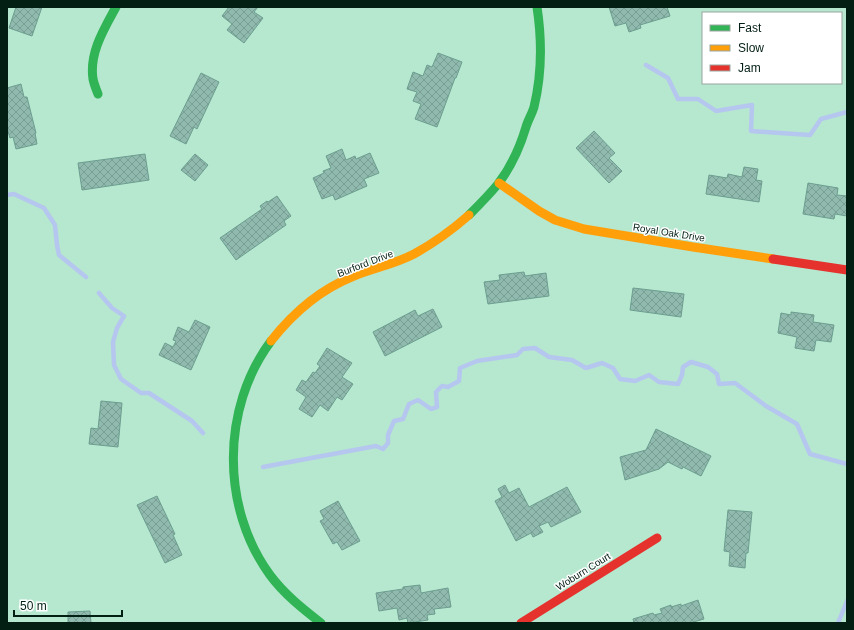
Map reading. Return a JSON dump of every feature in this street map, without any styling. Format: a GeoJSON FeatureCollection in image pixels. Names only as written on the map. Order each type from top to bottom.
{"type":"FeatureCollection","features":[{"type":"Feature","properties":{"kind":"street"},"geometry":{"type":"LineString","coordinates":[[98,94],[93,78],[93,60],[106,26],[116,7]]}},
{"type":"Feature","properties":{"kind":"street","name":"Burford Drive"},"geometry":{"type":"LineString","coordinates":[[320,623],[301,608],[279,587],[265,568],[246,532],[236,493],[233,455],[237,418],[247,383],[270,342],[282,327],[302,309],[322,294],[347,279],[402,260],[445,235],[482,202],[499,183],[509,167],[520,144],[532,109],[537,87],[540,58],[539,15],[537,7]]}},
{"type":"Feature","properties":{"kind":"street","name":"Royal Oak Drive"},"geometry":{"type":"LineString","coordinates":[[499,183],[538,211],[555,220],[584,229],[847,270]]}},
{"type":"Feature","properties":{"kind":"street","name":"Woburn Court"},"geometry":{"type":"LineString","coordinates":[[521,623],[657,538]]}},
{"type":"Feature","properties":{"kind":"building"},"geometry":{"type":"Polygon","coordinates":[[[16,7],[42,7],[32,36],[9,28],[16,7]]]}},
{"type":"Feature","properties":{"kind":"building"},"geometry":{"type":"Polygon","coordinates":[[[229,7],[258,7],[254,12],[263,18],[244,43],[227,30],[232,24],[222,16],[229,7]]]}},
{"type":"Feature","properties":{"kind":"building"},"geometry":{"type":"Polygon","coordinates":[[[609,7],[667,7],[670,16],[640,25],[641,28],[629,32],[626,23],[615,26],[609,7]]]}},
{"type":"Feature","properties":{"kind":"building"},"geometry":{"type":"Polygon","coordinates":[[[438,53],[462,62],[437,127],[415,119],[421,104],[413,101],[417,92],[407,89],[413,72],[423,76],[427,65],[432,67],[438,53]]]}},
{"type":"Feature","properties":{"kind":"building"},"geometry":{"type":"Polygon","coordinates":[[[201,73],[219,82],[197,129],[194,127],[186,144],[170,136],[201,73]]]}},
{"type":"Feature","properties":{"kind":"building"},"geometry":{"type":"Polygon","coordinates":[[[21,84],[24,97],[27,97],[36,133],[37,144],[16,149],[13,137],[10,138],[7,128],[7,88],[21,84]]]}},
{"type":"Feature","properties":{"kind":"building"},"geometry":{"type":"Polygon","coordinates":[[[594,131],[615,153],[609,158],[622,171],[609,183],[576,148],[594,131]]]}},
{"type":"Feature","properties":{"kind":"building"},"geometry":{"type":"Polygon","coordinates":[[[342,149],[346,160],[355,156],[356,159],[370,153],[379,173],[364,179],[367,186],[335,200],[333,195],[322,199],[313,178],[324,173],[323,171],[331,168],[326,156],[342,149]]]}},
{"type":"Feature","properties":{"kind":"building"},"geometry":{"type":"Polygon","coordinates":[[[145,154],[149,180],[82,190],[78,163],[145,154]]]}},
{"type":"Feature","properties":{"kind":"building"},"geometry":{"type":"Polygon","coordinates":[[[195,154],[208,165],[195,181],[181,170],[195,154]]]}},
{"type":"Feature","properties":{"kind":"building"},"geometry":{"type":"Polygon","coordinates":[[[744,167],[758,169],[756,180],[762,181],[759,202],[706,194],[709,175],[727,178],[728,174],[742,177],[744,167]]]}},
{"type":"Feature","properties":{"kind":"building"},"geometry":{"type":"Polygon","coordinates":[[[808,183],[838,188],[837,195],[847,196],[847,216],[835,214],[834,219],[803,214],[808,183]]]}},
{"type":"Feature","properties":{"kind":"building"},"geometry":{"type":"Polygon","coordinates":[[[277,196],[291,216],[284,221],[286,225],[236,260],[220,238],[262,209],[260,206],[277,196]]]}},
{"type":"Feature","properties":{"kind":"building"},"geometry":{"type":"Polygon","coordinates":[[[524,272],[525,276],[546,273],[549,296],[488,304],[484,282],[500,280],[499,275],[524,272]]]}},
{"type":"Feature","properties":{"kind":"building"},"geometry":{"type":"Polygon","coordinates":[[[633,288],[684,294],[681,317],[630,310],[633,288]]]}},
{"type":"Feature","properties":{"kind":"building"},"geometry":{"type":"Polygon","coordinates":[[[433,309],[442,327],[385,356],[373,332],[415,310],[418,316],[433,309]]]}},
{"type":"Feature","properties":{"kind":"building"},"geometry":{"type":"Polygon","coordinates":[[[791,312],[814,315],[813,322],[834,325],[831,342],[816,340],[814,351],[795,348],[797,337],[778,333],[781,313],[791,315],[791,312]]]}},
{"type":"Feature","properties":{"kind":"building"},"geometry":{"type":"Polygon","coordinates":[[[195,320],[210,327],[191,370],[159,355],[165,343],[173,347],[176,341],[173,340],[178,327],[189,332],[195,320]]]}},
{"type":"Feature","properties":{"kind":"building"},"geometry":{"type":"Polygon","coordinates":[[[327,348],[352,363],[342,377],[353,384],[342,400],[337,397],[328,411],[320,405],[312,417],[299,409],[306,397],[296,390],[302,380],[306,382],[313,372],[315,373],[320,366],[317,364],[327,348]]]}},
{"type":"Feature","properties":{"kind":"building"},"geometry":{"type":"Polygon","coordinates":[[[101,401],[122,403],[118,447],[89,444],[91,428],[98,429],[101,401]]]}},
{"type":"Feature","properties":{"kind":"building"},"geometry":{"type":"Polygon","coordinates":[[[656,429],[711,456],[701,476],[683,467],[682,469],[668,462],[659,469],[625,480],[620,457],[646,450],[656,429]]]}},
{"type":"Feature","properties":{"kind":"building"},"geometry":{"type":"Polygon","coordinates":[[[505,485],[509,493],[519,488],[529,507],[567,487],[581,512],[551,527],[548,522],[539,526],[543,532],[533,537],[531,533],[516,541],[495,501],[502,497],[498,489],[505,485]]]}},
{"type":"Feature","properties":{"kind":"building"},"geometry":{"type":"Polygon","coordinates":[[[157,496],[175,534],[173,535],[182,555],[165,563],[137,505],[157,496]]]}},
{"type":"Feature","properties":{"kind":"building"},"geometry":{"type":"Polygon","coordinates":[[[338,501],[360,541],[342,550],[337,542],[333,544],[320,521],[324,519],[320,511],[338,501]]]}},
{"type":"Feature","properties":{"kind":"building"},"geometry":{"type":"Polygon","coordinates":[[[728,510],[752,512],[745,568],[729,566],[730,552],[724,551],[728,510]]]}},
{"type":"Feature","properties":{"kind":"building"},"geometry":{"type":"Polygon","coordinates":[[[420,585],[421,593],[448,588],[451,607],[434,609],[435,614],[427,615],[428,620],[408,623],[407,618],[399,620],[397,608],[379,611],[376,593],[420,585]]]}},
{"type":"Feature","properties":{"kind":"building"},"geometry":{"type":"Polygon","coordinates":[[[698,600],[704,619],[690,623],[634,623],[633,619],[653,613],[654,615],[662,613],[660,609],[671,605],[671,607],[681,604],[681,606],[698,600]]]}},
{"type":"Feature","properties":{"kind":"building"},"geometry":{"type":"Polygon","coordinates":[[[90,611],[91,623],[68,623],[68,612],[90,611]]]}},
{"type":"Feature","properties":{"kind":"waterway"},"geometry":{"type":"LineString","coordinates":[[646,65],[668,78],[678,99],[698,99],[716,111],[752,105],[751,131],[810,135],[821,119],[847,112]]}},
{"type":"Feature","properties":{"kind":"waterway"},"geometry":{"type":"LineString","coordinates":[[7,195],[14,194],[44,208],[55,225],[59,255],[86,277]]}},
{"type":"Feature","properties":{"kind":"waterway"},"geometry":{"type":"LineString","coordinates":[[99,293],[112,308],[124,316],[117,328],[113,342],[114,365],[121,379],[141,393],[149,393],[192,421],[203,433]]}},
{"type":"Feature","properties":{"kind":"waterway"},"geometry":{"type":"LineString","coordinates":[[263,467],[376,446],[383,449],[388,443],[388,435],[394,421],[403,419],[409,404],[418,400],[431,409],[437,407],[436,392],[442,386],[448,387],[459,381],[460,368],[477,361],[517,355],[523,349],[535,348],[549,357],[572,360],[586,368],[602,363],[613,368],[620,379],[635,381],[649,375],[659,382],[678,384],[682,375],[683,367],[691,362],[708,367],[717,374],[719,384],[735,383],[766,406],[797,424],[810,454],[847,464]]}},
{"type":"Feature","properties":{"kind":"waterway"},"geometry":{"type":"LineString","coordinates":[[838,623],[847,601]]}},
{"type":"Feature","properties":{"kind":"traffic: fast"},"geometry":{"type":"LineString","coordinates":[[98,94],[93,79],[93,60],[98,42],[116,7]]}},
{"type":"Feature","properties":{"kind":"traffic: fast"},"geometry":{"type":"LineString","coordinates":[[469,215],[495,188],[507,171],[518,149],[533,110],[537,95],[540,70],[540,32],[537,7]]}},
{"type":"Feature","properties":{"kind":"traffic: fast"},"geometry":{"type":"LineString","coordinates":[[271,341],[255,368],[243,396],[236,427],[233,458],[236,489],[242,520],[254,548],[270,575],[288,595],[321,623]]}},
{"type":"Feature","properties":{"kind":"traffic: slow"},"geometry":{"type":"LineString","coordinates":[[499,183],[539,211],[555,220],[584,229],[773,259]]}},
{"type":"Feature","properties":{"kind":"traffic: slow"},"geometry":{"type":"LineString","coordinates":[[271,341],[298,312],[319,295],[342,281],[399,261],[414,254],[443,236],[469,215]]}},
{"type":"Feature","properties":{"kind":"traffic: jam"},"geometry":{"type":"LineString","coordinates":[[773,259],[847,270]]}},
{"type":"Feature","properties":{"kind":"traffic: jam"},"geometry":{"type":"LineString","coordinates":[[521,623],[657,538]]}}]}
